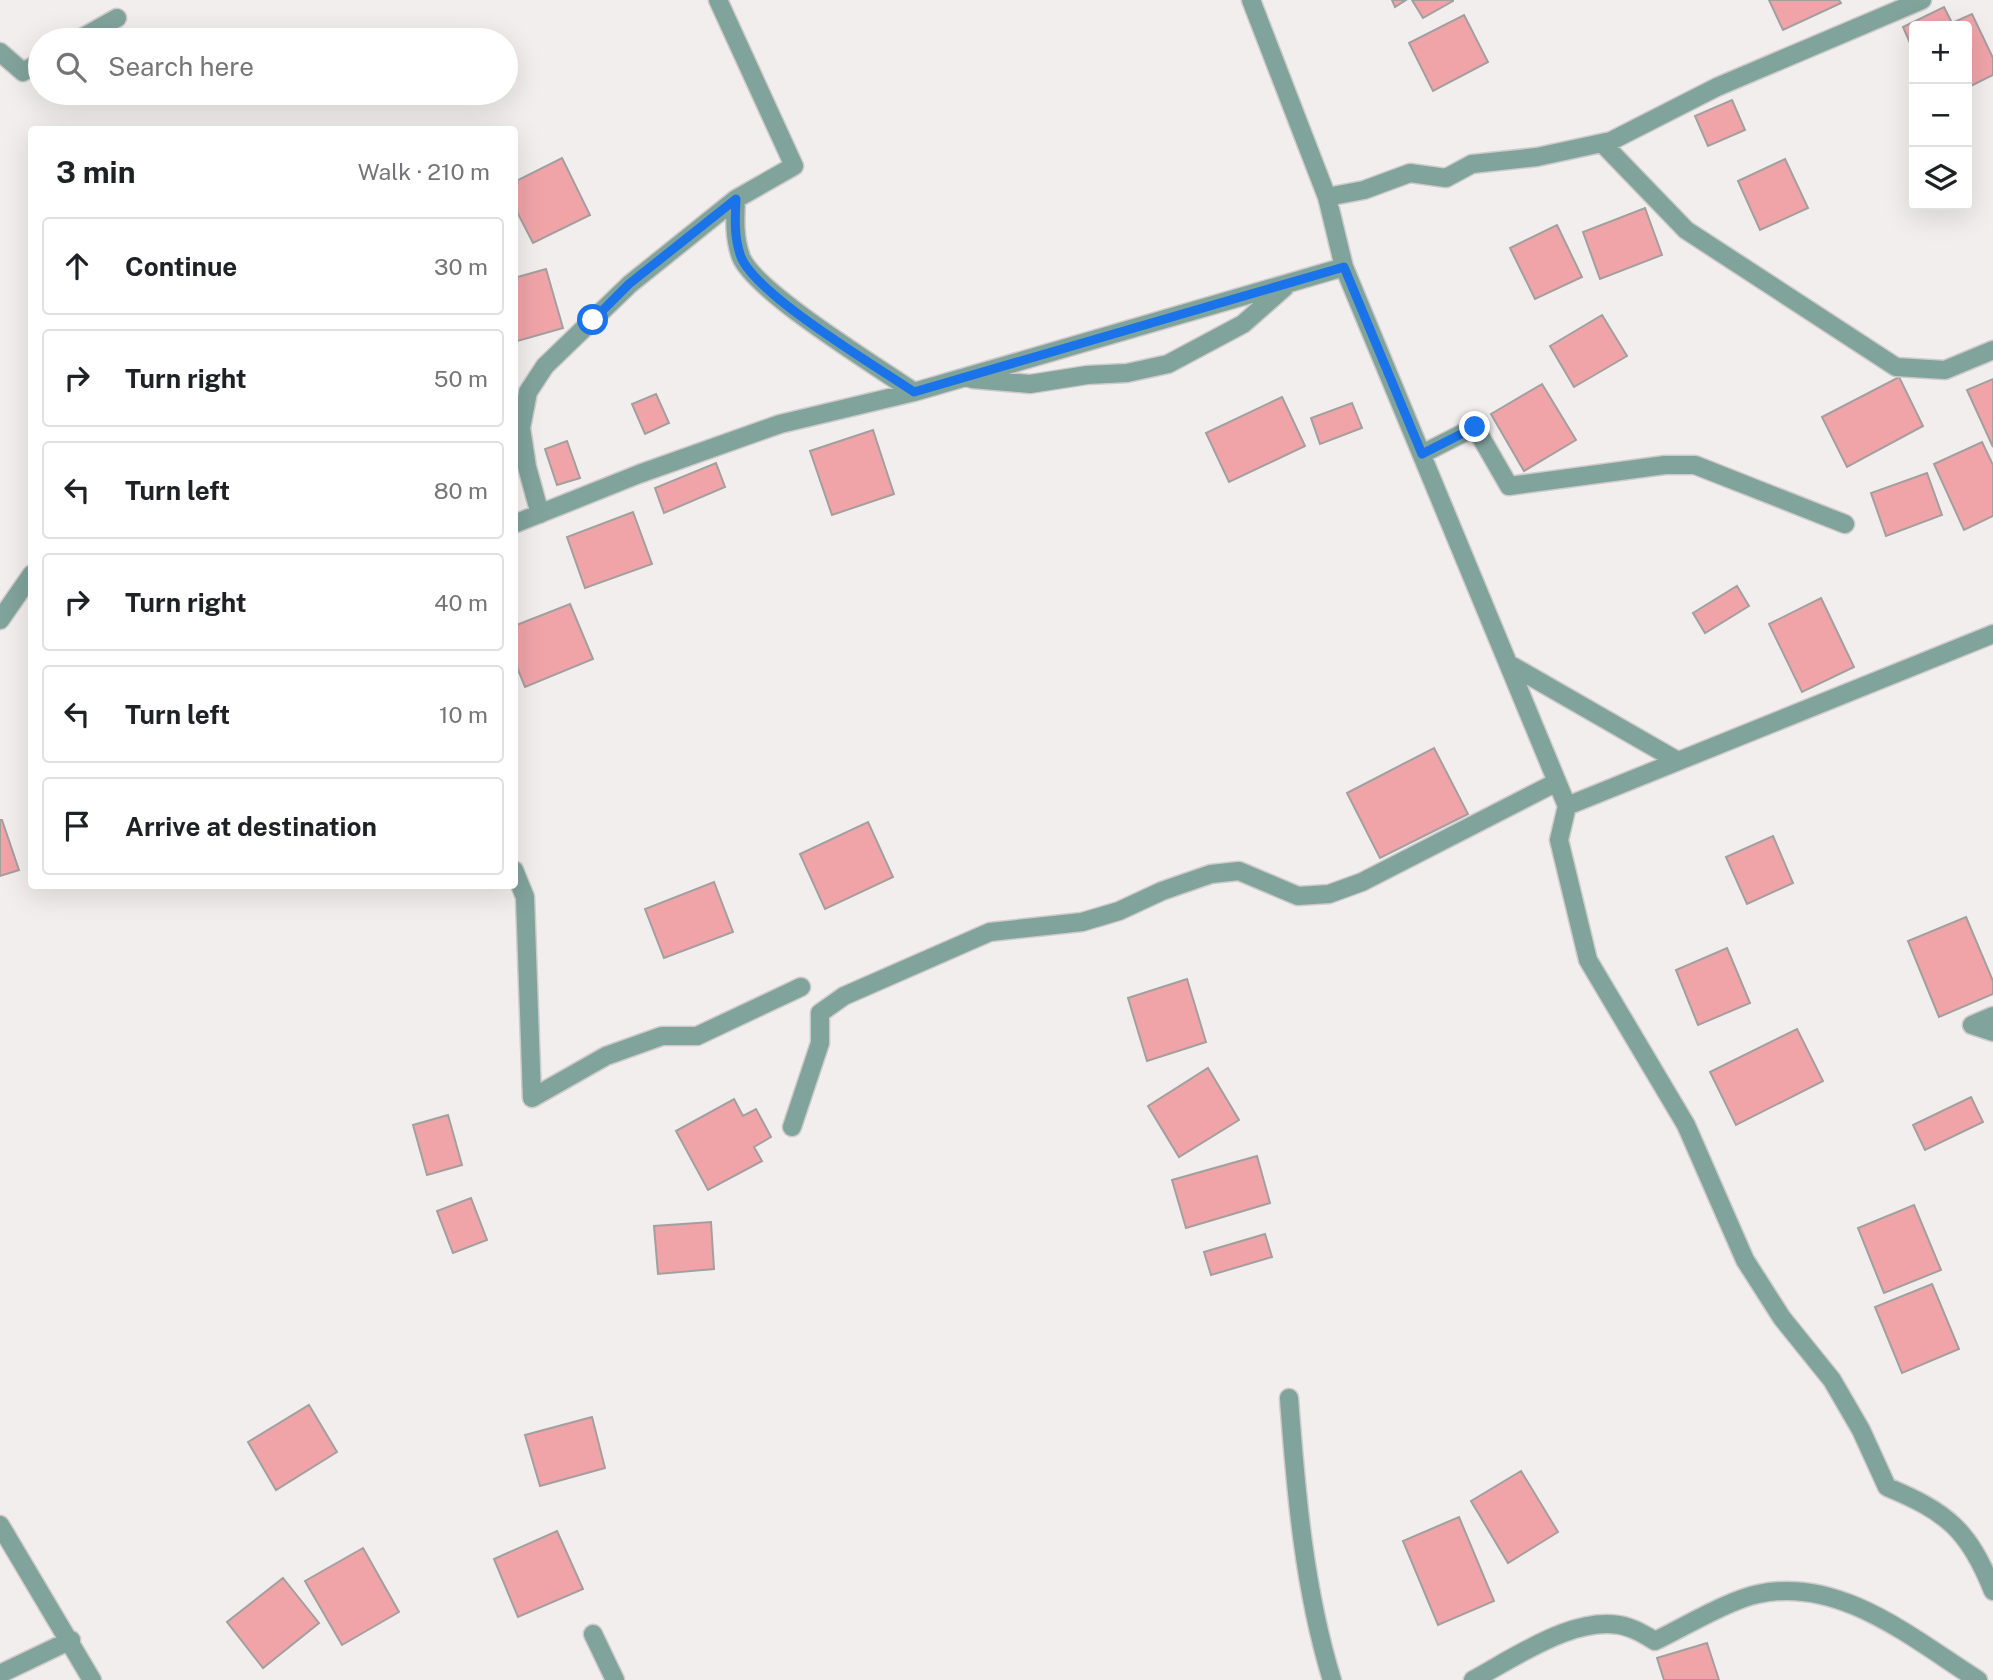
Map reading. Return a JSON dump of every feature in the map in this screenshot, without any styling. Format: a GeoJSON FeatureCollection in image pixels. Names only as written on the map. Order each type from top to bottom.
{"type":"FeatureCollection","features":[{"type":"Feature","properties":{"kind":"street"},"geometry":{"type":"LineString","coordinates":[[540,514],[527,467],[521,428],[528,393],[544,366],[629,284],[736,199],[794,166],[718,0]]}},
{"type":"Feature","properties":{"kind":"street"},"geometry":{"type":"LineString","coordinates":[[1251,0],[1327,197],[1344,267],[1567,806],[1559,840],[1588,960],[1686,1125],[1745,1260],[1782,1318],[1832,1380],[1861,1430],[1887,1487],[1923,1502],[1954,1523],[1980,1559],[1993,1591]]}},
{"type":"Feature","properties":{"kind":"street"},"geometry":{"type":"LineString","coordinates":[[1327,197],[1364,190],[1410,173],[1446,178],[1472,164],[1537,157],[1603,144],[1717,87],[1923,0]]}},
{"type":"Feature","properties":{"kind":"street"},"geometry":{"type":"LineString","coordinates":[[99,28],[117,18]]}},
{"type":"Feature","properties":{"kind":"street"},"geometry":{"type":"LineString","coordinates":[[0,52],[23,72],[28,69]]}},
{"type":"Feature","properties":{"kind":"street"},"geometry":{"type":"LineString","coordinates":[[1603,144],[1686,230],[1896,367],[1945,370],[1993,350]]}},
{"type":"Feature","properties":{"kind":"street"},"geometry":{"type":"LineString","coordinates":[[736,199],[735,232],[742,259],[760,282],[798,312],[914,392]]}},
{"type":"Feature","properties":{"kind":"street"},"geometry":{"type":"LineString","coordinates":[[518,522],[780,424],[914,392],[1344,267]]}},
{"type":"Feature","properties":{"kind":"street"},"geometry":{"type":"LineString","coordinates":[[962,378],[1030,384],[1087,375],[1127,373],[1168,364],[1243,324],[1291,283]]}},
{"type":"Feature","properties":{"kind":"street"},"geometry":{"type":"LineString","coordinates":[[1422,454],[1475,427],[1509,485],[1665,465],[1695,465],[1845,524]]}},
{"type":"Feature","properties":{"kind":"street"},"geometry":{"type":"LineString","coordinates":[[0,620],[28,581]]}},
{"type":"Feature","properties":{"kind":"street"},"geometry":{"type":"LineString","coordinates":[[1567,806],[1993,634]]}},
{"type":"Feature","properties":{"kind":"street"},"geometry":{"type":"LineString","coordinates":[[1509,664],[1678,761]]}},
{"type":"Feature","properties":{"kind":"street"},"geometry":{"type":"LineString","coordinates":[[792,1127],[820,1043],[820,1013],[844,996],[990,932],[1082,922],[1119,911],[1162,891],[1211,874],[1239,871],[1298,896],[1329,894],[1362,882],[1557,782]]}},
{"type":"Feature","properties":{"kind":"street"},"geometry":{"type":"LineString","coordinates":[[518,879],[526,897],[532,1098],[606,1056],[662,1036],[697,1036],[801,987]]}},
{"type":"Feature","properties":{"kind":"street"},"geometry":{"type":"LineString","coordinates":[[1993,1016],[1972,1025],[1993,1032]]}},
{"type":"Feature","properties":{"kind":"street"},"geometry":{"type":"LineString","coordinates":[[1289,1398],[1316,1628],[1332,1680]]}},
{"type":"Feature","properties":{"kind":"street"},"geometry":{"type":"LineString","coordinates":[[0,1525],[71,1640],[92,1680]]}},
{"type":"Feature","properties":{"kind":"street"},"geometry":{"type":"LineString","coordinates":[[1473,1680],[1564,1631],[1595,1625],[1629,1627],[1655,1640],[1756,1594],[1791,1589],[1830,1596],[1877,1616],[1978,1680]]}},
{"type":"Feature","properties":{"kind":"street"},"geometry":{"type":"LineString","coordinates":[[593,1634],[615,1680]]}},
{"type":"Feature","properties":{"kind":"street"},"geometry":{"type":"LineString","coordinates":[[0,1674],[71,1640]]}},
{"type":"Feature","properties":{"kind":"building"},"geometry":{"type":"Polygon","coordinates":[[[1392,0],[1406,0],[1395,7],[1392,0]]]}},
{"type":"Feature","properties":{"kind":"building"},"geometry":{"type":"Polygon","coordinates":[[[1412,0],[1453,0],[1453,1],[1423,18],[1412,0]]]}},
{"type":"Feature","properties":{"kind":"building"},"geometry":{"type":"Polygon","coordinates":[[[1769,0],[1839,0],[1841,3],[1783,30],[1769,0]]]}},
{"type":"Feature","properties":{"kind":"building"},"geometry":{"type":"Polygon","coordinates":[[[1944,7],[1951,21],[1915,21],[1944,7]]]}},
{"type":"Feature","properties":{"kind":"building"},"geometry":{"type":"Polygon","coordinates":[[[1972,14],[1993,58],[1993,75],[1972,86],[1972,21],[1956,21],[1972,14]]]}},
{"type":"Feature","properties":{"kind":"building"},"geometry":{"type":"Polygon","coordinates":[[[1464,15],[1488,62],[1433,91],[1409,43],[1464,15]]]}},
{"type":"Feature","properties":{"kind":"building"},"geometry":{"type":"Polygon","coordinates":[[[1909,24],[1909,41],[1903,27],[1909,24]]]}},
{"type":"Feature","properties":{"kind":"building"},"geometry":{"type":"Polygon","coordinates":[[[1732,100],[1745,130],[1708,146],[1695,116],[1732,100]]]}},
{"type":"Feature","properties":{"kind":"building"},"geometry":{"type":"Polygon","coordinates":[[[562,158],[590,215],[533,243],[518,214],[518,180],[562,158]]]}},
{"type":"Feature","properties":{"kind":"building"},"geometry":{"type":"Polygon","coordinates":[[[1785,159],[1808,208],[1760,230],[1738,181],[1785,159]]]}},
{"type":"Feature","properties":{"kind":"building"},"geometry":{"type":"Polygon","coordinates":[[[1645,208],[1662,255],[1600,279],[1583,232],[1645,208]]]}},
{"type":"Feature","properties":{"kind":"building"},"geometry":{"type":"Polygon","coordinates":[[[1557,225],[1582,277],[1535,299],[1510,248],[1557,225]]]}},
{"type":"Feature","properties":{"kind":"building"},"geometry":{"type":"Polygon","coordinates":[[[546,269],[563,328],[518,341],[518,277],[546,269]]]}},
{"type":"Feature","properties":{"kind":"building"},"geometry":{"type":"Polygon","coordinates":[[[1602,315],[1627,356],[1574,387],[1550,346],[1602,315]]]}},
{"type":"Feature","properties":{"kind":"building"},"geometry":{"type":"Polygon","coordinates":[[[1899,377],[1923,426],[1847,467],[1822,417],[1899,377]]]}},
{"type":"Feature","properties":{"kind":"building"},"geometry":{"type":"Polygon","coordinates":[[[1993,379],[1993,447],[1967,390],[1993,379]]]}},
{"type":"Feature","properties":{"kind":"building"},"geometry":{"type":"Polygon","coordinates":[[[1542,384],[1576,440],[1524,471],[1491,414],[1542,384]]]}},
{"type":"Feature","properties":{"kind":"building"},"geometry":{"type":"Polygon","coordinates":[[[656,394],[669,423],[645,434],[632,404],[656,394]]]}},
{"type":"Feature","properties":{"kind":"building"},"geometry":{"type":"Polygon","coordinates":[[[1282,397],[1305,446],[1229,482],[1206,433],[1282,397]]]}},
{"type":"Feature","properties":{"kind":"building"},"geometry":{"type":"Polygon","coordinates":[[[1352,403],[1362,428],[1320,444],[1311,418],[1352,403]]]}},
{"type":"Feature","properties":{"kind":"building"},"geometry":{"type":"Polygon","coordinates":[[[873,430],[894,494],[832,515],[810,451],[873,430]]]}},
{"type":"Feature","properties":{"kind":"building"},"geometry":{"type":"Polygon","coordinates":[[[567,441],[580,478],[557,485],[545,449],[567,441]]]}},
{"type":"Feature","properties":{"kind":"building"},"geometry":{"type":"Polygon","coordinates":[[[1982,442],[1993,465],[1993,516],[1964,530],[1934,464],[1982,442]]]}},
{"type":"Feature","properties":{"kind":"building"},"geometry":{"type":"Polygon","coordinates":[[[716,463],[725,487],[664,513],[655,488],[716,463]]]}},
{"type":"Feature","properties":{"kind":"building"},"geometry":{"type":"Polygon","coordinates":[[[1927,473],[1942,515],[1886,536],[1871,493],[1927,473]]]}},
{"type":"Feature","properties":{"kind":"building"},"geometry":{"type":"Polygon","coordinates":[[[633,512],[652,564],[585,588],[567,537],[633,512]]]}},
{"type":"Feature","properties":{"kind":"building"},"geometry":{"type":"Polygon","coordinates":[[[1737,586],[1749,606],[1705,633],[1693,613],[1737,586]]]}},
{"type":"Feature","properties":{"kind":"building"},"geometry":{"type":"Polygon","coordinates":[[[1821,598],[1854,667],[1802,692],[1769,624],[1821,598]]]}},
{"type":"Feature","properties":{"kind":"building"},"geometry":{"type":"Polygon","coordinates":[[[570,604],[593,659],[525,687],[518,670],[518,624],[570,604]]]}},
{"type":"Feature","properties":{"kind":"building"},"geometry":{"type":"Polygon","coordinates":[[[1434,748],[1468,814],[1380,858],[1347,793],[1434,748]]]}},
{"type":"Feature","properties":{"kind":"building"},"geometry":{"type":"Polygon","coordinates":[[[0,820],[19,870],[0,876],[0,820]]]}},
{"type":"Feature","properties":{"kind":"building"},"geometry":{"type":"Polygon","coordinates":[[[868,822],[893,877],[825,909],[800,854],[868,822]]]}},
{"type":"Feature","properties":{"kind":"building"},"geometry":{"type":"Polygon","coordinates":[[[1773,836],[1793,883],[1747,904],[1726,857],[1773,836]]]}},
{"type":"Feature","properties":{"kind":"building"},"geometry":{"type":"Polygon","coordinates":[[[714,882],[733,932],[664,958],[645,909],[714,882]]]}},
{"type":"Feature","properties":{"kind":"building"},"geometry":{"type":"Polygon","coordinates":[[[1966,917],[1993,981],[1993,994],[1939,1017],[1908,941],[1966,917]]]}},
{"type":"Feature","properties":{"kind":"building"},"geometry":{"type":"Polygon","coordinates":[[[1727,948],[1750,1003],[1698,1025],[1676,970],[1727,948]]]}},
{"type":"Feature","properties":{"kind":"building"},"geometry":{"type":"Polygon","coordinates":[[[1187,979],[1206,1042],[1147,1061],[1128,998],[1187,979]]]}},
{"type":"Feature","properties":{"kind":"building"},"geometry":{"type":"Polygon","coordinates":[[[1797,1029],[1823,1081],[1736,1125],[1710,1072],[1797,1029]]]}},
{"type":"Feature","properties":{"kind":"building"},"geometry":{"type":"Polygon","coordinates":[[[1208,1068],[1239,1120],[1179,1157],[1148,1106],[1208,1068]]]}},
{"type":"Feature","properties":{"kind":"building"},"geometry":{"type":"Polygon","coordinates":[[[1971,1097],[1983,1122],[1925,1150],[1913,1125],[1971,1097]]]}},
{"type":"Feature","properties":{"kind":"building"},"geometry":{"type":"Polygon","coordinates":[[[734,1099],[743,1116],[756,1109],[771,1137],[754,1147],[762,1161],[708,1190],[676,1131],[734,1099]]]}},
{"type":"Feature","properties":{"kind":"building"},"geometry":{"type":"Polygon","coordinates":[[[448,1115],[462,1165],[427,1175],[413,1125],[448,1115]]]}},
{"type":"Feature","properties":{"kind":"building"},"geometry":{"type":"Polygon","coordinates":[[[1257,1156],[1270,1203],[1186,1228],[1172,1180],[1257,1156]]]}},
{"type":"Feature","properties":{"kind":"building"},"geometry":{"type":"Polygon","coordinates":[[[471,1198],[487,1240],[453,1253],[437,1211],[471,1198]]]}},
{"type":"Feature","properties":{"kind":"building"},"geometry":{"type":"Polygon","coordinates":[[[1914,1205],[1941,1270],[1884,1293],[1858,1228],[1914,1205]]]}},
{"type":"Feature","properties":{"kind":"building"},"geometry":{"type":"Polygon","coordinates":[[[711,1222],[714,1269],[658,1274],[654,1226],[711,1222]]]}},
{"type":"Feature","properties":{"kind":"building"},"geometry":{"type":"Polygon","coordinates":[[[1265,1234],[1272,1257],[1211,1275],[1204,1252],[1265,1234]]]}},
{"type":"Feature","properties":{"kind":"building"},"geometry":{"type":"Polygon","coordinates":[[[1932,1284],[1959,1349],[1902,1373],[1875,1307],[1932,1284]]]}},
{"type":"Feature","properties":{"kind":"building"},"geometry":{"type":"Polygon","coordinates":[[[309,1405],[337,1452],[276,1490],[248,1442],[309,1405]]]}},
{"type":"Feature","properties":{"kind":"building"},"geometry":{"type":"Polygon","coordinates":[[[592,1417],[605,1468],[540,1486],[525,1435],[592,1417]]]}},
{"type":"Feature","properties":{"kind":"building"},"geometry":{"type":"Polygon","coordinates":[[[1521,1471],[1558,1532],[1508,1563],[1471,1501],[1521,1471]]]}},
{"type":"Feature","properties":{"kind":"building"},"geometry":{"type":"Polygon","coordinates":[[[1459,1517],[1494,1601],[1438,1625],[1403,1541],[1459,1517]]]}},
{"type":"Feature","properties":{"kind":"building"},"geometry":{"type":"Polygon","coordinates":[[[557,1531],[583,1589],[518,1617],[494,1559],[557,1531]]]}},
{"type":"Feature","properties":{"kind":"building"},"geometry":{"type":"Polygon","coordinates":[[[363,1548],[399,1612],[342,1645],[305,1581],[363,1548]]]}},
{"type":"Feature","properties":{"kind":"building"},"geometry":{"type":"Polygon","coordinates":[[[283,1578],[319,1623],[263,1668],[227,1622],[283,1578]]]}},
{"type":"Feature","properties":{"kind":"building"},"geometry":{"type":"Polygon","coordinates":[[[1707,1643],[1719,1680],[1664,1680],[1657,1658],[1707,1643]]]}},
{"type":"Feature","properties":{"kind":"route"},"geometry":{"type":"LineString","coordinates":[[593,320],[629,284],[736,199],[735,232],[742,259],[760,282],[798,312],[914,392],[1344,267],[1422,454],[1475,427]]}}]}
